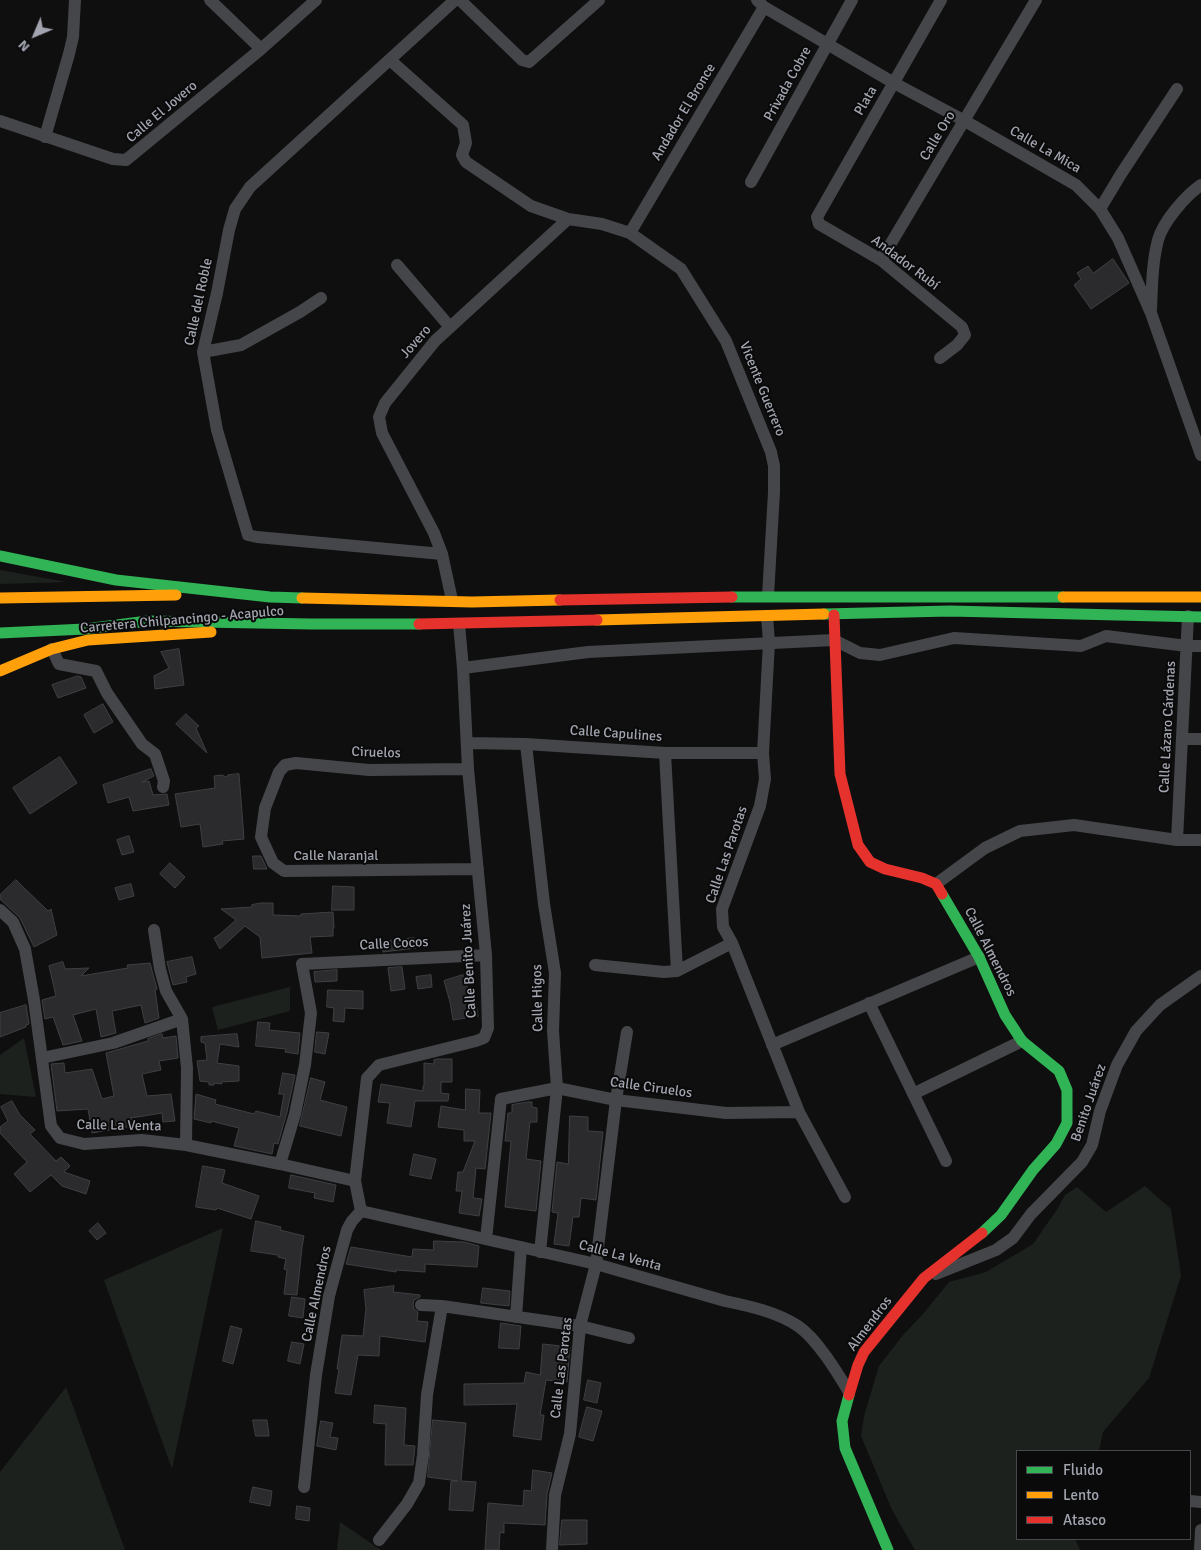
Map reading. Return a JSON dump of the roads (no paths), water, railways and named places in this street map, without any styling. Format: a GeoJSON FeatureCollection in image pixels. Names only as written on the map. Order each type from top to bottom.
{"type":"FeatureCollection","features":[{"type":"Feature","properties":{"kind":"main road"},"geometry":{"type":"LineString","coordinates":[[0,556],[116,580],[270,597],[482,601],[768,596],[1201,597]]}},
{"type":"Feature","properties":{"kind":"main road","name":"Carretera Chilpancingo - Acapulco"},"geometry":{"type":"LineString","coordinates":[[0,598],[160,595],[270,597]]}},
{"type":"Feature","properties":{"kind":"main road"},"geometry":{"type":"LineString","coordinates":[[0,632],[86,629],[148,621],[459,624],[950,611],[1195,616]]}},
{"type":"Feature","properties":{"kind":"main road"},"geometry":{"type":"LineString","coordinates":[[834,615],[840,774],[858,846],[870,862],[885,869],[922,878],[936,884]]}},
{"type":"Feature","properties":{"kind":"main road","name":"Carretera Chilpancingo - Acapulco"},"geometry":{"type":"LineString","coordinates":[[0,671],[52,649],[88,640],[182,633],[262,631],[311,624]]}},
{"type":"Feature","properties":{"kind":"main road","name":"Calle Almendros"},"geometry":{"type":"LineString","coordinates":[[924,1278],[986,1230],[1001,1214],[1033,1170],[1056,1144],[1067,1123],[1068,1090],[1059,1071],[1022,1041],[1005,1015],[979,957],[936,884]]}},
{"type":"Feature","properties":{"kind":"main road","name":"Almendros"},"geometry":{"type":"LineString","coordinates":[[888,1550],[844,1448],[842,1421],[849,1392],[864,1352],[924,1278]]}},
{"type":"Feature","properties":{"kind":"street"},"geometry":{"type":"LineString","coordinates":[[45,137],[73,37],[75,0]]}},
{"type":"Feature","properties":{"kind":"street"},"geometry":{"type":"LineString","coordinates":[[210,0],[261,48]]}},
{"type":"Feature","properties":{"kind":"street","name":"Calle El Jovero"},"geometry":{"type":"LineString","coordinates":[[0,122],[113,159],[126,160],[316,0]]}},
{"type":"Feature","properties":{"kind":"street","name":"Calle del Roble"},"geometry":{"type":"LineString","coordinates":[[442,554],[257,538],[248,535],[217,430],[203,352],[229,230],[235,209],[250,187],[454,0]]}},
{"type":"Feature","properties":{"kind":"street"},"geometry":{"type":"LineString","coordinates":[[460,0],[522,60],[529,62],[599,0]]}},
{"type":"Feature","properties":{"kind":"street","name":"Privada Cobre"},"geometry":{"type":"LineString","coordinates":[[751,182],[852,0]]}},
{"type":"Feature","properties":{"kind":"street","name":"Plata"},"geometry":{"type":"LineString","coordinates":[[818,220],[941,0]]}},
{"type":"Feature","properties":{"kind":"street","name":"Calle Oro"},"geometry":{"type":"LineString","coordinates":[[881,260],[1036,0]]}},
{"type":"Feature","properties":{"kind":"street","name":"Calle La Mica"},"geometry":{"type":"LineString","coordinates":[[760,3],[826,44],[1076,185],[1100,209],[1118,238],[1151,313],[1201,455]]}},
{"type":"Feature","properties":{"kind":"street","name":"Andador El Bronce"},"geometry":{"type":"LineString","coordinates":[[630,232],[760,3]]}},
{"type":"Feature","properties":{"kind":"street"},"geometry":{"type":"LineString","coordinates":[[390,60],[463,125],[466,143],[462,154],[466,162],[531,206],[568,219],[602,224],[630,232]]}},
{"type":"Feature","properties":{"kind":"street"},"geometry":{"type":"LineString","coordinates":[[1100,209],[1177,89]]}},
{"type":"Feature","properties":{"kind":"street"},"geometry":{"type":"LineString","coordinates":[[1151,313],[1154,264],[1158,238],[1175,210],[1195,189],[1201,186]]}},
{"type":"Feature","properties":{"kind":"street","name":"Jovero"},"geometry":{"type":"LineString","coordinates":[[452,600],[442,554],[434,533],[382,433],[379,417],[385,403],[435,341],[568,219]]}},
{"type":"Feature","properties":{"kind":"street","name":"Andador Rubí"},"geometry":{"type":"LineString","coordinates":[[818,220],[881,260],[962,327],[965,335],[957,345],[940,358]]}},
{"type":"Feature","properties":{"kind":"street","name":"Vicente Guerrero"},"geometry":{"type":"LineString","coordinates":[[630,232],[681,269],[726,341],[771,452],[774,466],[774,492],[768,596]]}},
{"type":"Feature","properties":{"kind":"street"},"geometry":{"type":"LineString","coordinates":[[397,265],[450,327]]}},
{"type":"Feature","properties":{"kind":"street"},"geometry":{"type":"LineString","coordinates":[[203,352],[241,345],[321,298]]}},
{"type":"Feature","properties":{"kind":"street","name":"Calle Las Parotas"},"geometry":{"type":"LineString","coordinates":[[767,616],[769,642],[763,753],[764,779],[760,806],[722,910],[723,926],[732,943],[798,1112],[845,1197]]}},
{"type":"Feature","properties":{"kind":"street","name":"Calle Lázaro Cárdenas"},"geometry":{"type":"LineString","coordinates":[[1177,840],[1187,646],[1195,616]]}},
{"type":"Feature","properties":{"kind":"street","name":"Calle Benito Juárez"},"geometry":{"type":"LineString","coordinates":[[361,1210],[355,1181],[367,1078],[379,1065],[484,1038],[488,1028],[486,955],[468,768],[459,624]]}},
{"type":"Feature","properties":{"kind":"street"},"geometry":{"type":"LineString","coordinates":[[463,668],[588,652],[834,640],[860,653],[880,655],[954,638],[1081,646],[1106,636],[1201,646]]}},
{"type":"Feature","properties":{"kind":"street"},"geometry":{"type":"LineString","coordinates":[[52,649],[59,664],[96,671],[107,692],[142,744],[155,754],[164,781],[163,786]]}},
{"type":"Feature","properties":{"kind":"street"},"geometry":{"type":"LineString","coordinates":[[1182,739],[1201,739]]}},
{"type":"Feature","properties":{"kind":"street","name":"Calle Capulines"},"geometry":{"type":"LineString","coordinates":[[467,743],[526,744],[664,753],[763,753]]}},
{"type":"Feature","properties":{"kind":"street","name":"Calle Higos"},"geometry":{"type":"LineString","coordinates":[[526,744],[544,904],[554,973],[554,1031],[557,1088],[540,1252]]}},
{"type":"Feature","properties":{"kind":"street"},"geometry":{"type":"LineString","coordinates":[[664,753],[677,972]]}},
{"type":"Feature","properties":{"kind":"street","name":"Ciruelos"},"geometry":{"type":"LineString","coordinates":[[285,765],[296,763],[369,770],[468,768]]}},
{"type":"Feature","properties":{"kind":"street","name":"Calle Naranjal"},"geometry":{"type":"LineString","coordinates":[[285,765],[279,772],[265,808],[261,837],[273,863],[284,871],[478,869]]}},
{"type":"Feature","properties":{"kind":"street"},"geometry":{"type":"LineString","coordinates":[[936,884],[985,848],[1020,831],[1074,825],[1177,840],[1201,840]]}},
{"type":"Feature","properties":{"kind":"street","name":"Calle La Venta"},"geometry":{"type":"LineString","coordinates":[[0,910],[13,922],[25,948],[51,1126],[60,1138],[84,1144],[142,1140],[186,1144],[355,1181]]}},
{"type":"Feature","properties":{"kind":"street"},"geometry":{"type":"LineString","coordinates":[[154,930],[160,969],[166,991],[182,1019],[188,1068],[186,1144]]}},
{"type":"Feature","properties":{"kind":"street"},"geometry":{"type":"LineString","coordinates":[[594,965],[677,972],[732,943]]}},
{"type":"Feature","properties":{"kind":"street","name":"Calle Cocos"},"geometry":{"type":"LineString","coordinates":[[280,1164],[295,1114],[305,1065],[311,1013],[302,964],[486,955]]}},
{"type":"Feature","properties":{"kind":"street"},"geometry":{"type":"LineString","coordinates":[[772,1045],[979,957]]}},
{"type":"Feature","properties":{"kind":"street","name":"Benito Juárez"},"geometry":{"type":"LineString","coordinates":[[924,1278],[996,1250],[1013,1238],[1031,1214],[1082,1162],[1092,1145],[1100,1111],[1117,1065],[1136,1031],[1160,1005],[1199,980]]}},
{"type":"Feature","properties":{"kind":"street"},"geometry":{"type":"LineString","coordinates":[[869,1003],[946,1161]]}},
{"type":"Feature","properties":{"kind":"street"},"geometry":{"type":"LineString","coordinates":[[42,1058],[113,1043],[182,1019]]}},
{"type":"Feature","properties":{"kind":"street","name":"Calle Las Parotas"},"geometry":{"type":"LineString","coordinates":[[552,1550],[555,1495],[570,1434],[580,1326],[596,1264],[616,1100],[627,1032]]}},
{"type":"Feature","properties":{"kind":"street"},"geometry":{"type":"LineString","coordinates":[[912,1094],[1022,1041]]}},
{"type":"Feature","properties":{"kind":"street","name":"Calle Ciruelos"},"geometry":{"type":"LineString","coordinates":[[486,1240],[501,1099],[557,1088],[616,1100],[726,1113],[798,1112]]}},
{"type":"Feature","properties":{"kind":"street","name":"Calle La Venta"},"geometry":{"type":"LineString","coordinates":[[361,1210],[596,1264],[778,1316],[798,1326],[812,1338],[849,1392]]}},
{"type":"Feature","properties":{"kind":"street","name":"Calle Almendros"},"geometry":{"type":"LineString","coordinates":[[304,1488],[316,1375],[329,1296],[347,1230],[352,1220],[361,1210]]}},
{"type":"Feature","properties":{"kind":"street"},"geometry":{"type":"LineString","coordinates":[[516,1317],[521,1247]]}},
{"type":"Feature","properties":{"kind":"street"},"geometry":{"type":"LineString","coordinates":[[421,1305],[442,1306],[580,1326],[629,1338]]}},
{"type":"Feature","properties":{"kind":"street"},"geometry":{"type":"LineString","coordinates":[[379,1540],[407,1504],[419,1483],[427,1395],[442,1306]]}},
{"type":"Feature","properties":{"kind":"street"},"geometry":{"type":"LineString","coordinates":[[1200,1550],[1201,1530]]}}]}
